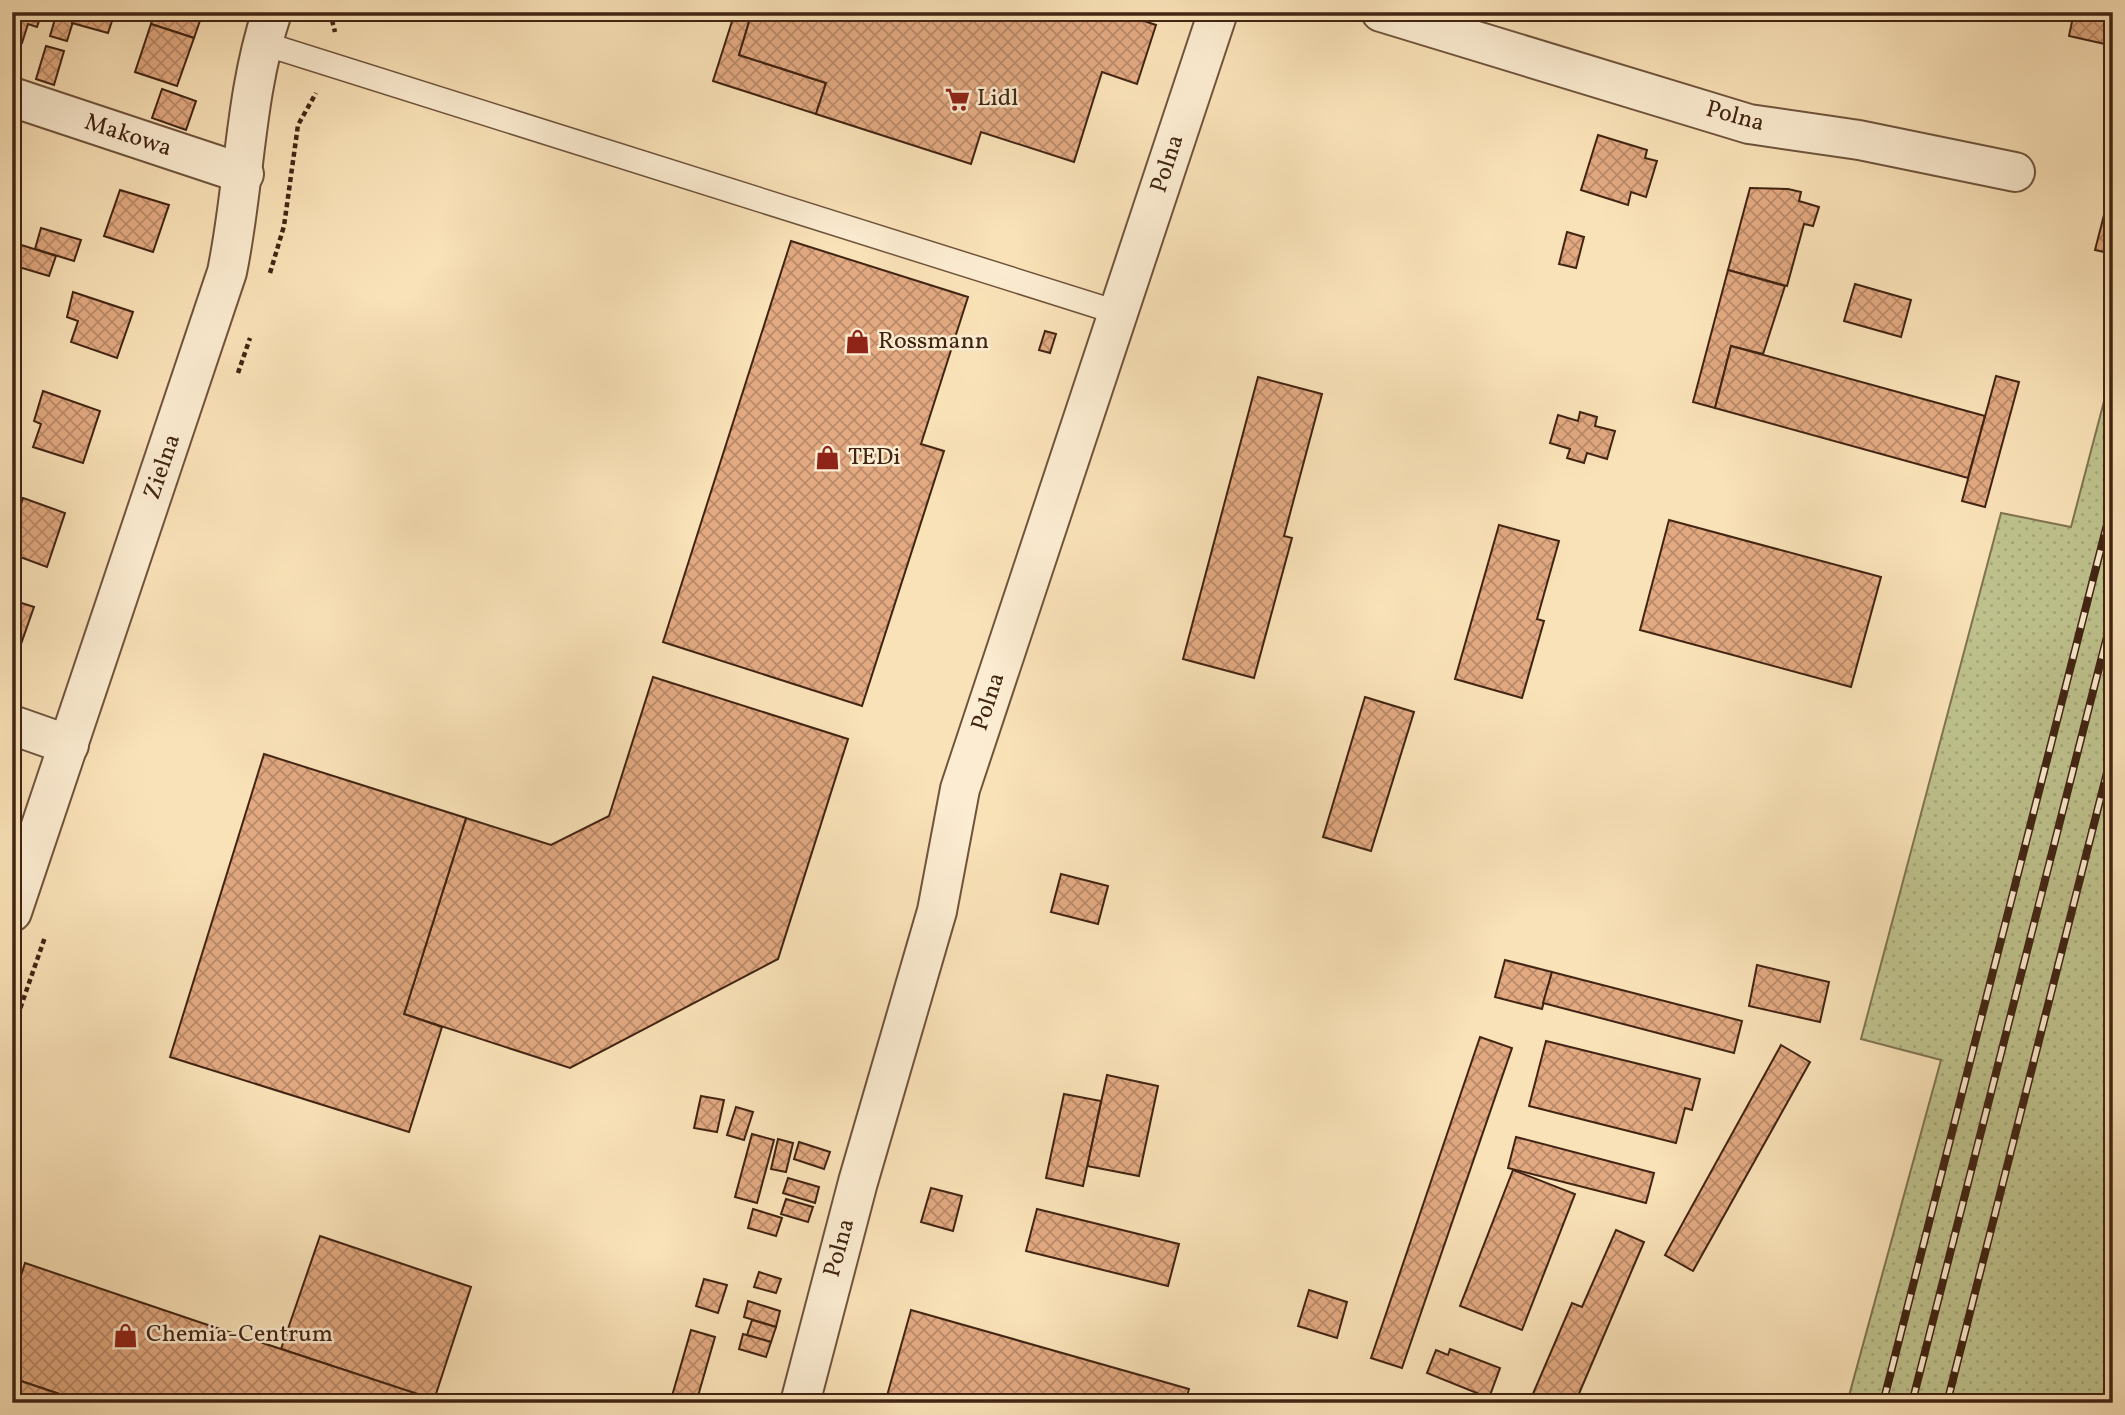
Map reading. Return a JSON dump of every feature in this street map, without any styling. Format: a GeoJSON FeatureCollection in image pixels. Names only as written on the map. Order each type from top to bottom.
{"type":"FeatureCollection","features":[{"type":"Feature","properties":{"kind":"street","name":"Polna"},"geometry":{"type":"LineString","coordinates":[[800,1403],[858,1182],[937,911],[960,789],[1218,12]]}},
{"type":"Feature","properties":{"kind":"street","name":"Polna"},"geometry":{"type":"LineString","coordinates":[[1381,12],[1749,124],[1859,140],[2015,172]]}},
{"type":"Feature","properties":{"kind":"street","name":"Zielna"},"geometry":{"type":"LineString","coordinates":[[12,912],[211,324],[226,272],[244,174],[251,98],[267,28]]}},
{"type":"Feature","properties":{"kind":"street","name":"Makowa"},"geometry":{"type":"LineString","coordinates":[[12,97],[244,174]]}},
{"type":"Feature","properties":{"kind":"street"},"geometry":{"type":"LineString","coordinates":[[12,725],[69,745]]}},
{"type":"Feature","properties":{"kind":"lane"},"geometry":{"type":"LineString","coordinates":[[267,28],[1119,313]]}},
{"type":"Feature","properties":{"kind":"green space"},"geometry":{"type":"Polygon","coordinates":[[[2113,367],[2113,1403],[1847,1403],[1941,1060],[1861,1039],[2001,513],[2071,527],[2113,367]]]}},
{"type":"Feature","properties":{"kind":"building"},"geometry":{"type":"Polygon","coordinates":[[[12,12],[42,12],[37,27],[28,24],[22,43],[12,39],[12,12]]]}},
{"type":"Feature","properties":{"kind":"building"},"geometry":{"type":"Polygon","coordinates":[[[57,12],[76,12],[67,41],[50,36],[57,12]]]}},
{"type":"Feature","properties":{"kind":"building"},"geometry":{"type":"Polygon","coordinates":[[[76,12],[115,12],[108,33],[72,23],[76,12]]]}},
{"type":"Feature","properties":{"kind":"building"},"geometry":{"type":"Polygon","coordinates":[[[155,12],[203,12],[194,38],[151,24],[155,12]]]}},
{"type":"Feature","properties":{"kind":"building"},"geometry":{"type":"Polygon","coordinates":[[[735,12],[752,12],[739,55],[826,83],[816,114],[713,81],[735,12]]]}},
{"type":"Feature","properties":{"kind":"building","name":"Lidl"},"geometry":{"type":"Polygon","coordinates":[[[752,12],[1117,12],[1156,25],[1137,84],[1102,72],[1074,162],[981,132],[971,164],[816,114],[826,83],[739,55],[752,12]]]}},
{"type":"Feature","properties":{"kind":"building"},"geometry":{"type":"Polygon","coordinates":[[[2074,12],[2112,12],[2105,44],[2069,36],[2074,12]]]}},
{"type":"Feature","properties":{"kind":"building"},"geometry":{"type":"Polygon","coordinates":[[[151,24],[194,38],[177,86],[135,72],[151,24]]]}},
{"type":"Feature","properties":{"kind":"building"},"geometry":{"type":"Polygon","coordinates":[[[46,46],[64,51],[54,85],[36,79],[46,46]]]}},
{"type":"Feature","properties":{"kind":"building"},"geometry":{"type":"Polygon","coordinates":[[[162,89],[196,101],[186,130],[152,118],[162,89]]]}},
{"type":"Feature","properties":{"kind":"building"},"geometry":{"type":"Polygon","coordinates":[[[1598,135],[1647,150],[1645,158],[1657,161],[1646,197],[1631,192],[1628,205],[1581,190],[1598,135]]]}},
{"type":"Feature","properties":{"kind":"building"},"geometry":{"type":"Polygon","coordinates":[[[2113,180],[2113,254],[2095,250],[2113,180]]]}},
{"type":"Feature","properties":{"kind":"building"},"geometry":{"type":"Polygon","coordinates":[[[1750,188],[1801,192],[1799,201],[1819,207],[1813,226],[1804,224],[1787,286],[1728,270],[1750,188]]]}},
{"type":"Feature","properties":{"kind":"building"},"geometry":{"type":"Polygon","coordinates":[[[120,190],[169,205],[153,252],[104,236],[120,190]]]}},
{"type":"Feature","properties":{"kind":"building"},"geometry":{"type":"Polygon","coordinates":[[[41,228],[81,240],[74,261],[35,249],[41,228]]]}},
{"type":"Feature","properties":{"kind":"building"},"geometry":{"type":"Polygon","coordinates":[[[1567,232],[1584,237],[1576,268],[1559,264],[1567,232]]]}},
{"type":"Feature","properties":{"kind":"building"},"geometry":{"type":"Polygon","coordinates":[[[791,241],[968,297],[921,444],[944,451],[862,706],[663,642],[791,241]]]}},
{"type":"Feature","properties":{"kind":"building"},"geometry":{"type":"Polygon","coordinates":[[[15,243],[56,256],[49,276],[12,265],[15,243]]]}},
{"type":"Feature","properties":{"kind":"building"},"geometry":{"type":"Polygon","coordinates":[[[1728,270],[1785,286],[1763,354],[1731,346],[1715,408],[1693,402],[1728,270]]]}},
{"type":"Feature","properties":{"kind":"building"},"geometry":{"type":"Polygon","coordinates":[[[1855,284],[1911,300],[1901,337],[1844,321],[1855,284]]]}},
{"type":"Feature","properties":{"kind":"building"},"geometry":{"type":"Polygon","coordinates":[[[73,292],[133,312],[117,358],[71,342],[78,321],[67,317],[73,292]]]}},
{"type":"Feature","properties":{"kind":"building"},"geometry":{"type":"Polygon","coordinates":[[[1045,331],[1056,334],[1050,353],[1039,350],[1045,331]]]}},
{"type":"Feature","properties":{"kind":"building"},"geometry":{"type":"Polygon","coordinates":[[[1731,346],[1985,416],[1968,478],[1715,408],[1731,346]]]}},
{"type":"Feature","properties":{"kind":"building"},"geometry":{"type":"Polygon","coordinates":[[[12,355],[18,356],[12,374],[12,355]]]}},
{"type":"Feature","properties":{"kind":"building"},"geometry":{"type":"Polygon","coordinates":[[[1996,376],[2019,382],[1985,507],[1962,501],[1996,376]]]}},
{"type":"Feature","properties":{"kind":"building"},"geometry":{"type":"Polygon","coordinates":[[[1258,377],[1322,394],[1284,536],[1292,538],[1254,678],[1183,659],[1258,377]]]}},
{"type":"Feature","properties":{"kind":"building"},"geometry":{"type":"Polygon","coordinates":[[[43,391],[100,411],[83,463],[33,447],[41,424],[34,421],[43,391]]]}},
{"type":"Feature","properties":{"kind":"building"},"geometry":{"type":"Polygon","coordinates":[[[1580,412],[1597,417],[1595,426],[1615,431],[1607,459],[1587,453],[1584,463],[1567,458],[1570,449],[1550,443],[1558,415],[1578,421],[1580,412]]]}},
{"type":"Feature","properties":{"kind":"building"},"geometry":{"type":"Polygon","coordinates":[[[23,498],[65,513],[47,567],[12,554],[12,504],[20,507],[23,498]]]}},
{"type":"Feature","properties":{"kind":"building"},"geometry":{"type":"Polygon","coordinates":[[[1669,520],[1881,577],[1851,687],[1640,630],[1669,520]]]}},
{"type":"Feature","properties":{"kind":"building"},"geometry":{"type":"Polygon","coordinates":[[[1499,525],[1559,541],[1537,619],[1544,621],[1522,698],[1455,679],[1499,525]]]}},
{"type":"Feature","properties":{"kind":"building"},"geometry":{"type":"Polygon","coordinates":[[[12,600],[34,607],[14,664],[12,663],[12,600]]]}},
{"type":"Feature","properties":{"kind":"building"},"geometry":{"type":"Polygon","coordinates":[[[653,677],[848,739],[778,959],[570,1068],[404,1014],[466,818],[551,845],[609,816],[653,677]]]}},
{"type":"Feature","properties":{"kind":"building"},"geometry":{"type":"Polygon","coordinates":[[[1365,697],[1414,712],[1371,851],[1323,837],[1365,697]]]}},
{"type":"Feature","properties":{"kind":"building"},"geometry":{"type":"Polygon","coordinates":[[[264,754],[466,818],[404,1014],[442,1027],[409,1132],[170,1057],[264,754]]]}},
{"type":"Feature","properties":{"kind":"building"},"geometry":{"type":"Polygon","coordinates":[[[1061,874],[1108,886],[1098,924],[1051,912],[1061,874]]]}},
{"type":"Feature","properties":{"kind":"building"},"geometry":{"type":"Polygon","coordinates":[[[1505,960],[1552,972],[1542,1009],[1495,997],[1505,960]]]}},
{"type":"Feature","properties":{"kind":"building"},"geometry":{"type":"Polygon","coordinates":[[[1757,965],[1829,982],[1820,1022],[1749,1006],[1757,965]]]}},
{"type":"Feature","properties":{"kind":"building"},"geometry":{"type":"Polygon","coordinates":[[[1552,972],[1742,1021],[1734,1053],[1543,1003],[1552,972]]]}},
{"type":"Feature","properties":{"kind":"building"},"geometry":{"type":"Polygon","coordinates":[[[1480,1037],[1512,1048],[1402,1368],[1371,1358],[1480,1037]]]}},
{"type":"Feature","properties":{"kind":"building"},"geometry":{"type":"Polygon","coordinates":[[[1546,1041],[1700,1079],[1692,1110],[1685,1108],[1676,1143],[1529,1106],[1546,1041]]]}},
{"type":"Feature","properties":{"kind":"building"},"geometry":{"type":"Polygon","coordinates":[[[1781,1045],[1810,1062],[1693,1271],[1665,1255],[1781,1045]]]}},
{"type":"Feature","properties":{"kind":"building"},"geometry":{"type":"Polygon","coordinates":[[[1107,1075],[1158,1086],[1139,1176],[1087,1166],[1107,1075]]]}},
{"type":"Feature","properties":{"kind":"building"},"geometry":{"type":"Polygon","coordinates":[[[1064,1094],[1101,1101],[1083,1186],[1046,1178],[1064,1094]]]}},
{"type":"Feature","properties":{"kind":"building"},"geometry":{"type":"Polygon","coordinates":[[[701,1096],[724,1100],[717,1132],[694,1128],[701,1096]]]}},
{"type":"Feature","properties":{"kind":"building"},"geometry":{"type":"Polygon","coordinates":[[[736,1107],[753,1112],[744,1140],[727,1135],[736,1107]]]}},
{"type":"Feature","properties":{"kind":"building"},"geometry":{"type":"Polygon","coordinates":[[[752,1134],[774,1140],[757,1203],[735,1197],[752,1134]]]}},
{"type":"Feature","properties":{"kind":"building"},"geometry":{"type":"Polygon","coordinates":[[[1516,1137],[1654,1173],[1646,1203],[1508,1168],[1516,1137]]]}},
{"type":"Feature","properties":{"kind":"building"},"geometry":{"type":"Polygon","coordinates":[[[778,1139],[793,1143],[786,1172],[771,1169],[778,1139]]]}},
{"type":"Feature","properties":{"kind":"building"},"geometry":{"type":"Polygon","coordinates":[[[799,1142],[830,1152],[824,1169],[794,1159],[799,1142]]]}},
{"type":"Feature","properties":{"kind":"building"},"geometry":{"type":"Polygon","coordinates":[[[1513,1170],[1575,1194],[1522,1330],[1460,1306],[1513,1170]]]}},
{"type":"Feature","properties":{"kind":"building"},"geometry":{"type":"Polygon","coordinates":[[[788,1178],[819,1187],[815,1203],[783,1193],[788,1178]]]}},
{"type":"Feature","properties":{"kind":"building"},"geometry":{"type":"Polygon","coordinates":[[[931,1188],[962,1196],[953,1231],[921,1222],[931,1188]]]}},
{"type":"Feature","properties":{"kind":"building"},"geometry":{"type":"Polygon","coordinates":[[[786,1199],[813,1207],[808,1222],[781,1214],[786,1199]]]}},
{"type":"Feature","properties":{"kind":"building"},"geometry":{"type":"Polygon","coordinates":[[[753,1209],[782,1218],[776,1236],[748,1228],[753,1209]]]}},
{"type":"Feature","properties":{"kind":"building"},"geometry":{"type":"Polygon","coordinates":[[[1037,1209],[1179,1244],[1168,1286],[1026,1251],[1037,1209]]]}},
{"type":"Feature","properties":{"kind":"building"},"geometry":{"type":"Polygon","coordinates":[[[1616,1230],[1644,1242],[1575,1403],[1529,1403],[1572,1303],[1582,1307],[1616,1230]]]}},
{"type":"Feature","properties":{"kind":"building"},"geometry":{"type":"Polygon","coordinates":[[[320,1236],[471,1287],[434,1400],[281,1349],[320,1236]]]}},
{"type":"Feature","properties":{"kind":"building","name":"Chemia-Centrum"},"geometry":{"type":"Polygon","coordinates":[[[25,1263],[439,1401],[86,1403],[12,1378],[12,1304],[25,1263]]]}},
{"type":"Feature","properties":{"kind":"building"},"geometry":{"type":"Polygon","coordinates":[[[759,1272],[781,1279],[776,1293],[754,1287],[759,1272]]]}},
{"type":"Feature","properties":{"kind":"building"},"geometry":{"type":"Polygon","coordinates":[[[704,1279],[727,1285],[718,1313],[696,1306],[704,1279]]]}},
{"type":"Feature","properties":{"kind":"building"},"geometry":{"type":"Polygon","coordinates":[[[1309,1290],[1347,1302],[1337,1338],[1298,1326],[1309,1290]]]}},
{"type":"Feature","properties":{"kind":"building"},"geometry":{"type":"Polygon","coordinates":[[[748,1301],[780,1311],[776,1327],[744,1317],[748,1301]]]}},
{"type":"Feature","properties":{"kind":"building"},"geometry":{"type":"Polygon","coordinates":[[[911,1310],[1189,1389],[1185,1403],[885,1403],[911,1310]]]}},
{"type":"Feature","properties":{"kind":"building"},"geometry":{"type":"Polygon","coordinates":[[[752,1320],[776,1327],[771,1342],[747,1335],[752,1320]]]}},
{"type":"Feature","properties":{"kind":"building"},"geometry":{"type":"Polygon","coordinates":[[[691,1330],[715,1337],[696,1403],[670,1403],[691,1330]]]}},
{"type":"Feature","properties":{"kind":"building"},"geometry":{"type":"Polygon","coordinates":[[[743,1334],[771,1342],[766,1357],[739,1349],[743,1334]]]}},
{"type":"Feature","properties":{"kind":"building"},"geometry":{"type":"Polygon","coordinates":[[[1450,1349],[1500,1368],[1489,1398],[1427,1373],[1436,1350],[1448,1355],[1450,1349]]]}},
{"type":"Feature","properties":{"kind":"building"},"geometry":{"type":"Polygon","coordinates":[[[12,1378],[86,1403],[12,1403],[12,1378]]]}},
{"type":"Feature","properties":{"kind":"railway"},"geometry":{"type":"LineString","coordinates":[[1883,1403],[2113,501]]}},
{"type":"Feature","properties":{"kind":"railway"},"geometry":{"type":"LineString","coordinates":[[1912,1403],[2113,613]]}},
{"type":"Feature","properties":{"kind":"railway"},"geometry":{"type":"LineString","coordinates":[[1947,1403],[2113,749]]}},
{"type":"Feature","properties":{"kind":"place","name":"Lidl"},"geometry":{"type":"Point","coordinates":[957,99]}},
{"type":"Feature","properties":{"kind":"place","name":"Rossmann"},"geometry":{"type":"Point","coordinates":[858,342]}},
{"type":"Feature","properties":{"kind":"place","name":"TEDi"},"geometry":{"type":"Point","coordinates":[828,458]}},
{"type":"Feature","properties":{"kind":"place","name":"Chemia-Centrum"},"geometry":{"type":"Point","coordinates":[126,1335]}}]}
